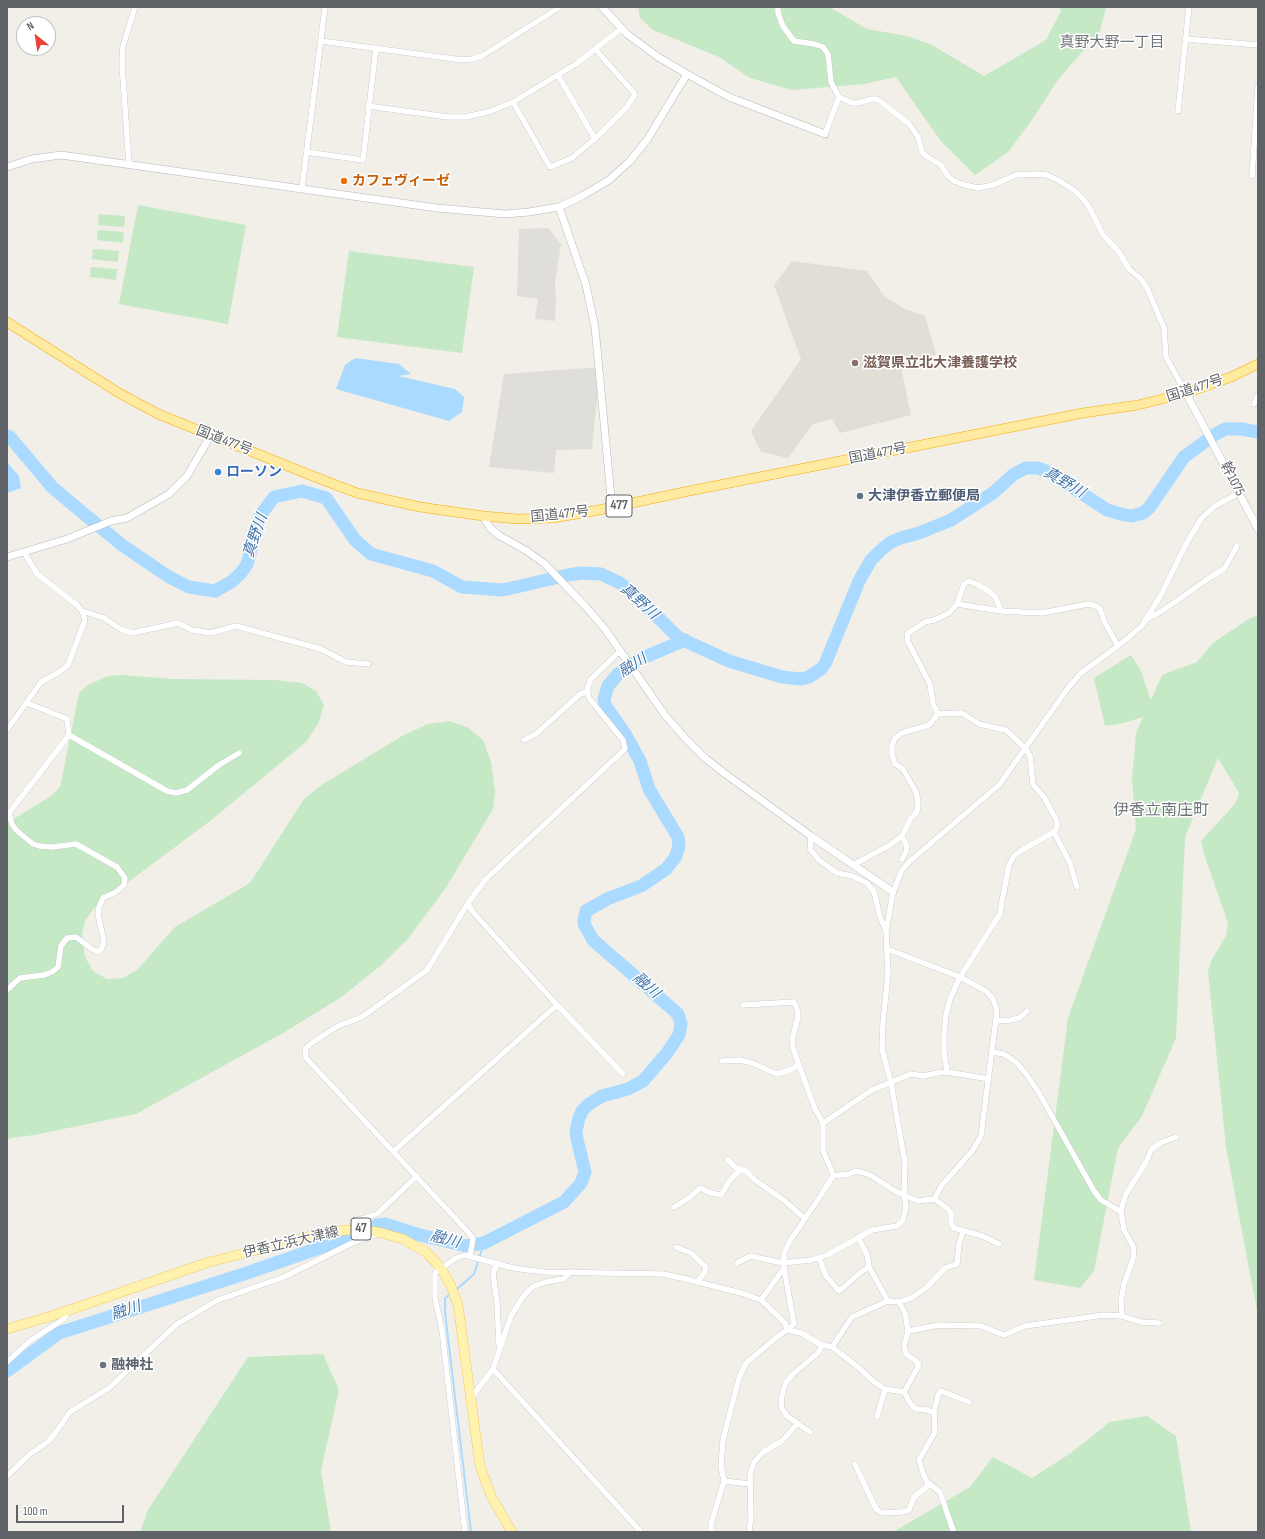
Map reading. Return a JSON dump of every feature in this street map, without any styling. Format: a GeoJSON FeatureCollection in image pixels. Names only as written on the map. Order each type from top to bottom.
{"type":"FeatureCollection","features":[{"type":"Feature","properties":{"kind":"highway","name":"国道477号"},"geometry":{"type":"LineString","coordinates":[[7,322],[119,393],[158,414],[357,493],[420,507],[483,516],[518,519],[553,518],[612,508],[1068,416],[1138,405],[1186,393],[1231,377],[1258,364]]}},
{"type":"Feature","properties":{"kind":"main road","name":"伊香立浜大津線"},"geometry":{"type":"LineString","coordinates":[[7,1329],[68,1311],[206,1263],[315,1235],[337,1230],[360,1229],[382,1233],[402,1239],[426,1252],[440,1268],[451,1286],[458,1305],[480,1466],[485,1482],[500,1514],[512,1532]]}},
{"type":"Feature","properties":{"kind":"street"},"geometry":{"type":"LineString","coordinates":[[129,164],[122,64],[124,46],[135,7]]}},
{"type":"Feature","properties":{"kind":"street"},"geometry":{"type":"LineString","coordinates":[[302,188],[325,7]]}},
{"type":"Feature","properties":{"kind":"street"},"geometry":{"type":"LineString","coordinates":[[321,41],[462,60],[472,59],[482,56],[552,9],[560,7]]}},
{"type":"Feature","properties":{"kind":"street"},"geometry":{"type":"LineString","coordinates":[[602,7],[622,28],[658,57],[687,74],[729,97],[826,134],[839,97]]}},
{"type":"Feature","properties":{"kind":"street"},"geometry":{"type":"LineString","coordinates":[[778,7],[778,13],[783,26],[794,41],[823,47],[828,54],[831,82],[839,97],[852,103],[872,99],[880,101],[909,124],[918,137],[922,152],[941,165],[948,176],[960,183],[978,188],[993,185],[1016,175],[1047,175],[1075,191],[1090,209],[1103,235],[1119,252],[1129,268],[1141,278],[1148,290],[1164,328],[1166,357],[1186,393]]}},
{"type":"Feature","properties":{"kind":"street"},"geometry":{"type":"LineString","coordinates":[[1178,111],[1189,7]]}},
{"type":"Feature","properties":{"kind":"street"},"geometry":{"type":"LineString","coordinates":[[368,106],[448,117],[466,117],[491,111],[513,102],[576,64],[622,28]]}},
{"type":"Feature","properties":{"kind":"street"},"geometry":{"type":"LineString","coordinates":[[1186,39],[1258,45]]}},
{"type":"Feature","properties":{"kind":"street"},"geometry":{"type":"LineString","coordinates":[[306,152],[364,160],[368,106],[376,48]]}},
{"type":"Feature","properties":{"kind":"street"},"geometry":{"type":"LineString","coordinates":[[513,102],[550,167],[572,158],[595,139],[627,107],[635,94],[596,49]]}},
{"type":"Feature","properties":{"kind":"street"},"geometry":{"type":"LineString","coordinates":[[7,167],[32,159],[61,155],[437,208],[505,214],[529,212],[559,206],[582,196],[609,180],[630,161],[647,140],[687,74]]}},
{"type":"Feature","properties":{"kind":"street"},"geometry":{"type":"LineString","coordinates":[[558,75],[595,139]]}},
{"type":"Feature","properties":{"kind":"street"},"geometry":{"type":"LineString","coordinates":[[1252,176],[1258,87]]}},
{"type":"Feature","properties":{"kind":"street"},"geometry":{"type":"LineString","coordinates":[[559,206],[586,285],[595,327],[612,508]]}},
{"type":"Feature","properties":{"kind":"street","name":"幹1075"},"geometry":{"type":"LineString","coordinates":[[1186,393],[1258,529]]}},
{"type":"Feature","properties":{"kind":"street"},"geometry":{"type":"LineString","coordinates":[[1254,404],[1258,395]]}},
{"type":"Feature","properties":{"kind":"street"},"geometry":{"type":"LineString","coordinates":[[7,556],[67,539],[110,521],[127,518],[170,494],[187,476],[211,435]]}},
{"type":"Feature","properties":{"kind":"street"},"geometry":{"type":"LineString","coordinates":[[737,1263],[750,1256],[784,1265],[811,1260],[827,1255],[872,1230],[897,1226],[903,1220],[906,1207],[904,1194],[905,1163],[891,1083],[882,1049],[888,974],[886,932],[893,892],[902,870],[910,861],[999,785],[1068,688],[1081,673],[1142,626],[1162,593],[1184,546],[1201,519],[1215,506],[1239,493]]}},
{"type":"Feature","properties":{"kind":"street"},"geometry":{"type":"LineString","coordinates":[[483,516],[490,528],[500,536],[527,551],[545,564],[586,607],[605,629],[665,715],[685,738],[724,774],[893,892]]}},
{"type":"Feature","properties":{"kind":"street"},"geometry":{"type":"LineString","coordinates":[[1145,620],[1162,611],[1224,569],[1237,546]]}},
{"type":"Feature","properties":{"kind":"street"},"geometry":{"type":"LineString","coordinates":[[7,730],[41,682],[61,671],[68,664],[84,620],[82,611],[77,605],[37,574],[24,552]]}},
{"type":"Feature","properties":{"kind":"street"},"geometry":{"type":"LineString","coordinates":[[938,714],[933,704],[930,684],[907,640],[908,633],[925,622],[934,620],[949,613],[957,604],[964,584],[969,581],[990,592],[996,598],[1001,611]]}},
{"type":"Feature","properties":{"kind":"street"},"geometry":{"type":"LineString","coordinates":[[957,604],[1001,611],[1042,612],[1088,604],[1096,606],[1100,609],[1105,623],[1118,646]]}},
{"type":"Feature","properties":{"kind":"street"},"geometry":{"type":"LineString","coordinates":[[82,611],[104,618],[122,630],[132,633],[178,623],[192,630],[211,633],[236,626],[321,649],[346,662],[368,664]]}},
{"type":"Feature","properties":{"kind":"street"},"geometry":{"type":"LineString","coordinates":[[470,1256],[473,1239],[469,1233],[306,1058],[305,1049],[338,1026],[362,1017],[427,970],[468,903],[486,879],[625,749],[622,740],[589,698],[587,692],[591,679],[620,652]]}},
{"type":"Feature","properties":{"kind":"street"},"geometry":{"type":"LineString","coordinates":[[524,740],[536,734],[580,694],[587,692]]}},
{"type":"Feature","properties":{"kind":"street"},"geometry":{"type":"LineString","coordinates":[[7,990],[20,978],[52,972],[58,967],[61,946],[67,938],[76,937],[98,952],[102,948],[104,942],[98,914],[99,907],[103,898],[116,892],[124,885],[125,878],[117,867],[76,844],[52,847],[32,844],[16,830],[12,824],[8,813],[69,736],[67,719],[27,703]]}},
{"type":"Feature","properties":{"kind":"street"},"geometry":{"type":"LineString","coordinates":[[853,865],[902,836],[911,818],[917,812],[918,802],[916,792],[903,769],[895,764],[892,754],[892,744],[895,738],[902,733],[929,725],[938,714],[962,713],[979,724],[1006,730],[1026,749],[1030,756],[1033,785],[1044,797],[1057,821],[1057,826],[1054,832],[1014,856],[1009,865],[1000,914],[960,977],[950,998],[946,1015],[944,1052],[947,1072]]}},
{"type":"Feature","properties":{"kind":"street"},"geometry":{"type":"LineString","coordinates":[[69,736],[167,791],[176,793],[187,790],[219,764],[239,753]]}},
{"type":"Feature","properties":{"kind":"street"},"geometry":{"type":"LineString","coordinates":[[1054,832],[1070,863],[1077,888]]}},
{"type":"Feature","properties":{"kind":"street"},"geometry":{"type":"LineString","coordinates":[[811,836],[810,848],[819,860],[837,873],[852,876],[868,883],[874,892],[880,917],[886,932]]}},
{"type":"Feature","properties":{"kind":"street"},"geometry":{"type":"LineString","coordinates":[[902,836],[907,846],[906,852],[902,859]]}},
{"type":"Feature","properties":{"kind":"street"},"geometry":{"type":"LineString","coordinates":[[468,903],[472,910],[557,1005],[623,1074]]}},
{"type":"Feature","properties":{"kind":"street"},"geometry":{"type":"LineString","coordinates":[[887,949],[960,977],[986,991],[993,1000],[997,1011],[982,1136],[973,1150],[942,1184],[934,1199]]}},
{"type":"Feature","properties":{"kind":"street"},"geometry":{"type":"LineString","coordinates":[[711,1532],[711,1524],[724,1481],[721,1466],[723,1440],[739,1378],[746,1363],[794,1324],[784,1265],[784,1253],[790,1241],[832,1176],[831,1168],[823,1151],[823,1122],[815,1109],[799,1065],[792,1040],[798,1017],[797,1008],[794,1002],[743,1005]]}},
{"type":"Feature","properties":{"kind":"street"},"geometry":{"type":"LineString","coordinates":[[394,1151],[557,1005]]}},
{"type":"Feature","properties":{"kind":"street"},"geometry":{"type":"LineString","coordinates":[[996,1020],[1015,1019],[1027,1011]]}},
{"type":"Feature","properties":{"kind":"street"},"geometry":{"type":"LineString","coordinates":[[992,1052],[1004,1054],[1017,1063],[1027,1075],[1039,1093],[1094,1191],[1101,1200],[1121,1212]]}},
{"type":"Feature","properties":{"kind":"street"},"geometry":{"type":"LineString","coordinates":[[722,1062],[740,1060],[752,1063],[777,1074],[790,1070],[799,1065]]}},
{"type":"Feature","properties":{"kind":"street"},"geometry":{"type":"LineString","coordinates":[[823,1122],[872,1090],[911,1074],[923,1076],[947,1072],[989,1080]]}},
{"type":"Feature","properties":{"kind":"street"},"geometry":{"type":"LineString","coordinates":[[1122,1316],[1121,1302],[1123,1290],[1128,1268],[1133,1259],[1134,1248],[1124,1230],[1121,1212],[1126,1194],[1146,1162],[1151,1150],[1160,1143],[1176,1137]]}},
{"type":"Feature","properties":{"kind":"street"},"geometry":{"type":"LineString","coordinates":[[728,1160],[736,1168],[746,1171],[755,1180],[785,1201],[805,1219]]}},
{"type":"Feature","properties":{"kind":"street"},"geometry":{"type":"LineString","coordinates":[[674,1207],[689,1198],[700,1188],[711,1193],[721,1195],[730,1180],[741,1170]]}},
{"type":"Feature","properties":{"kind":"street"},"geometry":{"type":"LineString","coordinates":[[832,1176],[849,1174],[856,1171],[870,1174],[895,1191],[918,1201],[934,1199],[947,1208],[951,1213],[951,1223],[954,1228],[982,1236],[999,1244]]}},
{"type":"Feature","properties":{"kind":"street"},"geometry":{"type":"LineString","coordinates":[[353,1230],[355,1221],[377,1214],[417,1176]]}},
{"type":"Feature","properties":{"kind":"street"},"geometry":{"type":"LineString","coordinates":[[832,1347],[852,1317],[888,1301],[899,1302],[911,1298],[926,1288],[945,1268],[957,1264],[959,1244],[963,1231]]}},
{"type":"Feature","properties":{"kind":"street"},"geometry":{"type":"LineString","coordinates":[[7,1476],[30,1454],[49,1440],[70,1412],[109,1388],[177,1324],[218,1300],[284,1277],[352,1243],[382,1233]]}},
{"type":"Feature","properties":{"kind":"street"},"geometry":{"type":"LineString","coordinates":[[858,1237],[867,1255],[869,1267],[888,1301]]}},
{"type":"Feature","properties":{"kind":"street"},"geometry":{"type":"LineString","coordinates":[[676,1247],[691,1253],[706,1267],[705,1272],[697,1282]]}},
{"type":"Feature","properties":{"kind":"street"},"geometry":{"type":"LineString","coordinates":[[465,1532],[442,1330],[435,1298],[435,1273],[440,1268],[456,1258],[465,1255],[513,1268],[544,1272],[663,1274],[745,1294],[761,1300],[785,1323],[787,1330]]}},
{"type":"Feature","properties":{"kind":"street"},"geometry":{"type":"LineString","coordinates":[[818,1258],[826,1276],[839,1291],[869,1267]]}},
{"type":"Feature","properties":{"kind":"street"},"geometry":{"type":"LineString","coordinates":[[497,1263],[493,1274],[497,1302],[499,1349]]}},
{"type":"Feature","properties":{"kind":"street"},"geometry":{"type":"LineString","coordinates":[[761,1300],[784,1265]]}},
{"type":"Feature","properties":{"kind":"street"},"geometry":{"type":"LineString","coordinates":[[471,1398],[493,1369],[511,1316],[522,1298],[532,1287],[546,1282],[563,1279],[571,1272]]}},
{"type":"Feature","properties":{"kind":"street"},"geometry":{"type":"LineString","coordinates":[[899,1302],[905,1313],[908,1331],[904,1346],[906,1354],[916,1360],[918,1365],[904,1392]]}},
{"type":"Feature","properties":{"kind":"street"},"geometry":{"type":"LineString","coordinates":[[7,1362],[31,1340],[64,1319],[68,1311]]}},
{"type":"Feature","properties":{"kind":"street"},"geometry":{"type":"LineString","coordinates":[[908,1331],[939,1325],[981,1326],[1004,1335],[1025,1326],[1104,1315],[1122,1316],[1141,1322],[1159,1323]]}},
{"type":"Feature","properties":{"kind":"street"},"geometry":{"type":"LineString","coordinates":[[787,1330],[801,1333],[822,1345],[832,1347],[858,1367],[874,1382],[885,1389],[904,1392]]}},
{"type":"Feature","properties":{"kind":"street"},"geometry":{"type":"LineString","coordinates":[[810,1432],[787,1416],[781,1407],[785,1384],[792,1374],[818,1353],[822,1345]]}},
{"type":"Feature","properties":{"kind":"street"},"geometry":{"type":"LineString","coordinates":[[493,1369],[641,1532]]}},
{"type":"Feature","properties":{"kind":"street"},"geometry":{"type":"LineString","coordinates":[[876,1418],[885,1389]]}},
{"type":"Feature","properties":{"kind":"street"},"geometry":{"type":"LineString","coordinates":[[953,1530],[940,1492],[930,1484],[923,1473],[919,1460],[936,1432],[934,1413],[940,1391],[968,1402]]}},
{"type":"Feature","properties":{"kind":"street"},"geometry":{"type":"LineString","coordinates":[[904,1392],[916,1409],[934,1413]]}},
{"type":"Feature","properties":{"kind":"street"},"geometry":{"type":"LineString","coordinates":[[749,1532],[751,1517],[750,1475],[754,1462],[763,1452],[782,1441],[797,1424]]}},
{"type":"Feature","properties":{"kind":"street"},"geometry":{"type":"LineString","coordinates":[[855,1464],[876,1509],[882,1513],[903,1512],[909,1510],[914,1497],[930,1484]]}},
{"type":"Feature","properties":{"kind":"street"},"geometry":{"type":"LineString","coordinates":[[724,1481],[750,1484]]}},
{"type":"Feature","properties":{"kind":"shaded area"},"geometry":{"type":"Polygon","coordinates":[[[548,228],[561,244],[555,284],[555,321],[535,319],[538,299],[517,296],[519,229],[548,228]]]}},
{"type":"Feature","properties":{"kind":"shaded area","name":"滋賀県立北大津養護学校"},"geometry":{"type":"Polygon","coordinates":[[[792,261],[867,271],[884,296],[905,309],[925,316],[936,354],[901,367],[911,415],[840,433],[832,419],[813,424],[788,458],[761,452],[751,431],[801,359],[774,285],[792,261]]]}},
{"type":"Feature","properties":{"kind":"shaded area"},"geometry":{"type":"Polygon","coordinates":[[[600,367],[592,449],[556,450],[554,473],[489,467],[504,374],[600,367]]]}},
{"type":"Feature","properties":{"kind":"green space"},"geometry":{"type":"Polygon","coordinates":[[[638,7],[829,7],[867,29],[907,36],[932,45],[984,76],[1046,40],[1061,11],[1060,7],[1106,7],[1100,31],[1057,81],[1032,120],[1008,152],[975,175],[940,140],[896,77],[864,84],[792,90],[750,78],[719,57],[653,30],[640,18],[638,7]]]}},
{"type":"Feature","properties":{"kind":"green space"},"geometry":{"type":"Polygon","coordinates":[[[138,205],[246,225],[228,324],[119,304],[138,205]]]}},
{"type":"Feature","properties":{"kind":"green space"},"geometry":{"type":"Polygon","coordinates":[[[99,214],[125,216],[124,227],[98,225],[99,214]]]}},
{"type":"Feature","properties":{"kind":"green space"},"geometry":{"type":"Polygon","coordinates":[[[98,230],[124,232],[123,243],[97,240],[98,230]]]}},
{"type":"Feature","properties":{"kind":"green space"},"geometry":{"type":"Polygon","coordinates":[[[93,249],[119,251],[118,262],[92,259],[93,249]]]}},
{"type":"Feature","properties":{"kind":"green space"},"geometry":{"type":"Polygon","coordinates":[[[349,251],[474,267],[462,353],[337,337],[349,251]]]}},
{"type":"Feature","properties":{"kind":"green space"},"geometry":{"type":"Polygon","coordinates":[[[91,267],[117,269],[116,280],[90,277],[91,267]]]}},
{"type":"Feature","properties":{"kind":"green space"},"geometry":{"type":"Polygon","coordinates":[[[1258,615],[1258,1316],[1226,1147],[1208,971],[1212,959],[1226,936],[1228,923],[1204,854],[1201,841],[1235,804],[1239,793],[1218,758],[1185,837],[1176,1038],[1142,1116],[1118,1148],[1094,1271],[1080,1288],[1034,1280],[1068,1018],[1136,829],[1132,779],[1136,733],[1143,717],[1124,723],[1105,726],[1094,678],[1131,655],[1140,669],[1151,700],[1162,675],[1197,662],[1213,643],[1247,620],[1258,615]]]}},
{"type":"Feature","properties":{"kind":"green space"},"geometry":{"type":"Polygon","coordinates":[[[122,675],[172,679],[275,680],[302,683],[316,691],[324,705],[318,724],[306,742],[210,821],[96,906],[86,919],[82,933],[85,957],[93,971],[107,979],[123,978],[137,970],[175,927],[250,883],[304,799],[320,786],[402,736],[428,724],[450,721],[467,727],[483,740],[491,762],[495,792],[493,809],[445,889],[407,940],[379,967],[340,998],[283,1033],[136,1114],[7,1140],[7,823],[51,796],[60,787],[79,693],[88,685],[108,676],[122,675]]]}},
{"type":"Feature","properties":{"kind":"green space"},"geometry":{"type":"Polygon","coordinates":[[[323,1354],[339,1390],[321,1470],[331,1532],[140,1532],[148,1510],[248,1357],[323,1354]]]}},
{"type":"Feature","properties":{"kind":"green space"},"geometry":{"type":"Polygon","coordinates":[[[1147,1416],[1176,1436],[1191,1532],[893,1532],[970,1487],[993,1457],[1032,1478],[1071,1453],[1110,1422],[1147,1416]]]}},
{"type":"Feature","properties":{"kind":"water"},"geometry":{"type":"Polygon","coordinates":[[[355,358],[399,364],[411,374],[398,376],[455,389],[464,397],[462,412],[449,421],[336,389],[345,365],[355,358]]]}},
{"type":"Feature","properties":{"kind":"water"},"geometry":{"type":"Polygon","coordinates":[[[7,462],[19,476],[21,488],[7,493],[7,462]]]}},
{"type":"Feature","properties":{"kind":"waterway","name":"真野川"},"geometry":{"type":"LineString","coordinates":[[7,436],[10,437],[52,487],[89,518],[122,545],[169,577],[189,587],[215,591],[231,582],[241,573],[247,564],[260,516],[274,497],[302,491],[326,498],[355,540],[371,554],[433,571],[462,587],[503,590],[568,575],[581,573],[601,574],[620,583],[638,598],[679,638],[729,661],[782,677],[801,679],[809,677],[821,669],[825,664],[859,581],[871,560],[881,550],[891,542],[951,520],[993,493],[1014,474],[1026,468],[1038,468],[1051,473],[1107,510],[1131,516],[1143,513],[1149,508],[1184,457],[1214,435],[1225,429],[1241,429],[1258,432]]}},
{"type":"Feature","properties":{"kind":"waterway","name":"融川"},"geometry":{"type":"LineString","coordinates":[[377,1225],[385,1224],[416,1234],[466,1246],[484,1243],[564,1202],[581,1183],[585,1172],[576,1131],[582,1111],[589,1104],[602,1096],[628,1089],[643,1081],[667,1053],[679,1035],[681,1024],[678,1014],[593,940],[584,924],[584,921],[586,911],[607,899],[641,886],[666,869],[675,858],[679,847],[678,837],[649,789],[640,761],[625,734],[605,705],[604,699],[608,686],[618,674],[638,660],[685,640]]}},
{"type":"Feature","properties":{"kind":"waterway","name":"融川"},"geometry":{"type":"LineString","coordinates":[[7,1371],[59,1333],[244,1274],[345,1239]]}},
{"type":"Feature","properties":{"kind":"waterway"},"geometry":{"type":"LineString","coordinates":[[456,1290],[474,1274],[484,1243]]}},
{"type":"Feature","properties":{"kind":"waterway"},"geometry":{"type":"LineString","coordinates":[[451,1294],[445,1298],[445,1312],[471,1532]]}},
{"type":"Feature","properties":{"kind":"place","name":"カフェヴィーゼ"},"geometry":{"type":"Point","coordinates":[344,181]}},
{"type":"Feature","properties":{"kind":"place","name":"滋賀県立北大津養護学校"},"geometry":{"type":"Point","coordinates":[855,363]}},
{"type":"Feature","properties":{"kind":"place","name":"ローソン"},"geometry":{"type":"Point","coordinates":[218,472]}},
{"type":"Feature","properties":{"kind":"place","name":"大津伊香立郵便局"},"geometry":{"type":"Point","coordinates":[860,496]}},
{"type":"Feature","properties":{"kind":"place","name":"融神社"},"geometry":{"type":"Point","coordinates":[103,1365]}},
{"type":"Feature","properties":{"kind":"district","name":"真野大野一丁目"},"geometry":{"type":"Point","coordinates":[1112,43]}},
{"type":"Feature","properties":{"kind":"district","name":"伊香立南庄町"},"geometry":{"type":"Point","coordinates":[1161,811]}}]}
